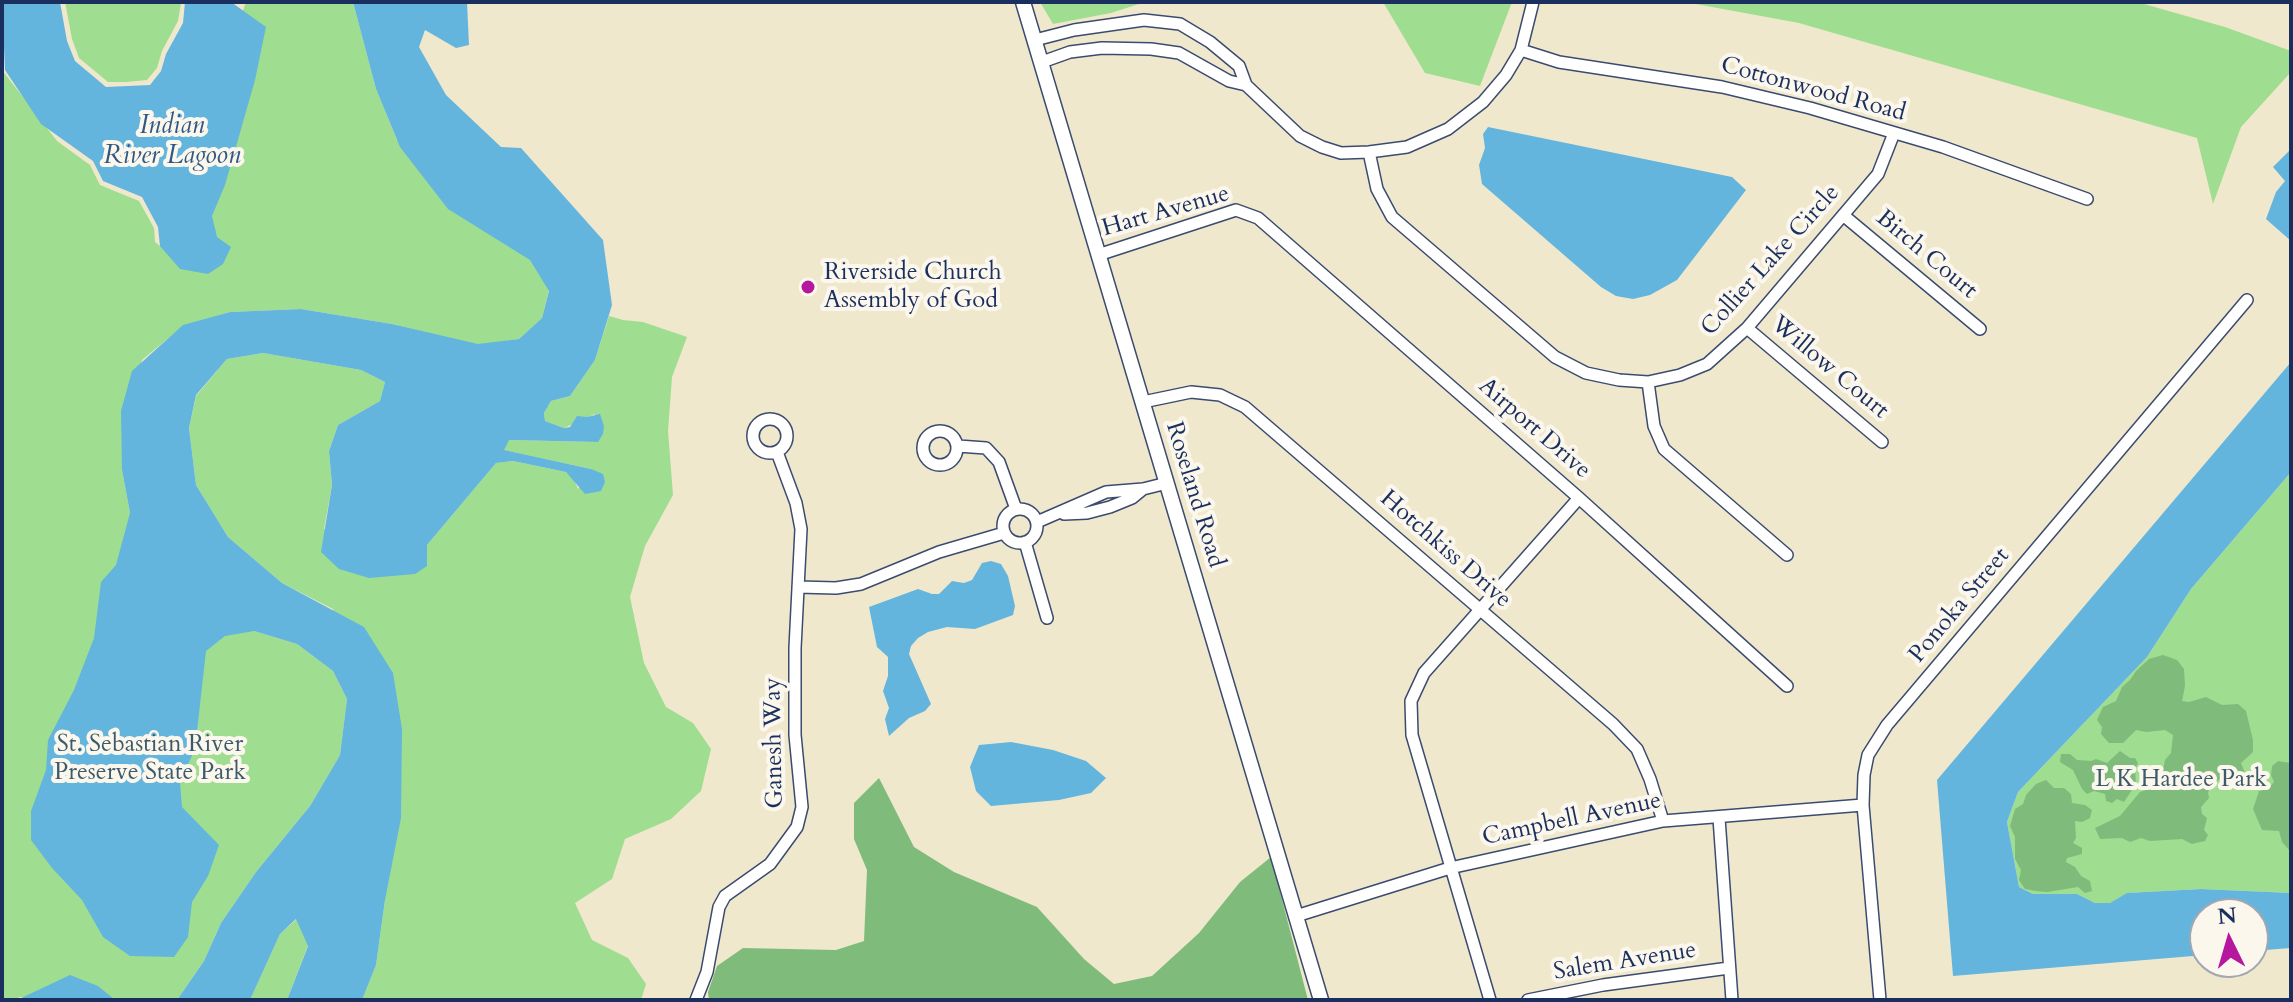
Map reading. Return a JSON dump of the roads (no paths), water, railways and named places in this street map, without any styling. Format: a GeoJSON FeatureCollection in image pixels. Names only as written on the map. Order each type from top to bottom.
{"type":"FeatureCollection","features":[{"type":"Feature","properties":{"kind":"main road","name":"Roseland Road"},"geometry":{"type":"LineString","coordinates":[[1023,2],[1321,1000]]}},
{"type":"Feature","properties":{"kind":"street"},"geometry":{"type":"LineString","coordinates":[[1035,40],[1098,26],[1144,20],[1180,24],[1210,42],[1239,66],[1246,85],[1300,136],[1341,153],[1369,152],[1407,147],[1448,129],[1483,102],[1506,75],[1521,50],[1533,2]]}},
{"type":"Feature","properties":{"kind":"street"},"geometry":{"type":"LineString","coordinates":[[1098,26],[1102,48]]}},
{"type":"Feature","properties":{"kind":"street"},"geometry":{"type":"LineString","coordinates":[[1042,62],[1070,52],[1102,48],[1151,49],[1179,53],[1229,81],[1246,85]]}},
{"type":"Feature","properties":{"kind":"street","name":"Cottonwood Road"},"geometry":{"type":"LineString","coordinates":[[1521,50],[1559,62],[1722,87],[1810,108],[1943,147],[2087,199]]}},
{"type":"Feature","properties":{"kind":"street","name":"Collier Lake Circle"},"geometry":{"type":"LineString","coordinates":[[1369,152],[1377,189],[1392,217],[1555,357],[1586,373],[1648,382],[1680,375],[1707,364],[1747,328],[1878,174],[1894,133]]}},
{"type":"Feature","properties":{"kind":"street","name":"Hart Avenue"},"geometry":{"type":"LineString","coordinates":[[1098,255],[1236,210],[1246,212]]}},
{"type":"Feature","properties":{"kind":"street","name":"Airport Drive"},"geometry":{"type":"LineString","coordinates":[[1246,212],[1258,218],[1579,498],[1787,686]]}},
{"type":"Feature","properties":{"kind":"street","name":"Birch Court"},"geometry":{"type":"LineString","coordinates":[[1843,215],[1980,329]]}},
{"type":"Feature","properties":{"kind":"street","name":"Ponoka Street"},"geometry":{"type":"LineString","coordinates":[[1880,1000],[1863,805],[1868,755],[1887,725],[2247,300]]}},
{"type":"Feature","properties":{"kind":"street","name":"Willow Court"},"geometry":{"type":"LineString","coordinates":[[1747,328],[1882,442]]}},
{"type":"Feature","properties":{"kind":"street"},"geometry":{"type":"LineString","coordinates":[[1648,382],[1654,426],[1664,449],[1787,555]]}},
{"type":"Feature","properties":{"kind":"street","name":"Hotchkiss Drive"},"geometry":{"type":"LineString","coordinates":[[1143,402],[1191,392],[1220,395],[1245,407],[1613,724],[1637,749],[1663,821]]}},
{"type":"Feature","properties":{"kind":"street"},"geometry":{"type":"LineString","coordinates":[[958,446],[986,448],[999,462],[1016,509]]}},
{"type":"Feature","properties":{"kind":"street","name":"Ganesh Way"},"geometry":{"type":"LineString","coordinates":[[696,1000],[707,972],[719,907],[725,896],[770,864],[797,827],[802,807],[795,735],[801,529],[796,503],[777,452]]}},
{"type":"Feature","properties":{"kind":"street"},"geometry":{"type":"LineString","coordinates":[[1059,514],[1097,510],[1121,496],[1167,483]]}},
{"type":"Feature","properties":{"kind":"street"},"geometry":{"type":"LineString","coordinates":[[1037,522],[1093,497],[1121,496]]}},
{"type":"Feature","properties":{"kind":"street"},"geometry":{"type":"LineString","coordinates":[[1093,497],[1097,510]]}},
{"type":"Feature","properties":{"kind":"street"},"geometry":{"type":"LineString","coordinates":[[1490,1000],[1412,735],[1411,701],[1424,673],[1579,498]]}},
{"type":"Feature","properties":{"kind":"street"},"geometry":{"type":"LineString","coordinates":[[1016,509],[1027,510],[1037,522],[1035,533],[1025,542],[1011,541],[1004,533],[1004,518],[1016,509]]}},
{"type":"Feature","properties":{"kind":"street"},"geometry":{"type":"LineString","coordinates":[[798,587],[836,588],[861,584],[939,552],[1004,533]]}},
{"type":"Feature","properties":{"kind":"street"},"geometry":{"type":"LineString","coordinates":[[1025,542],[1047,618]]}},
{"type":"Feature","properties":{"kind":"street","name":"Campbell Avenue"},"geometry":{"type":"LineString","coordinates":[[1296,916],[1450,868],[1663,821],[1863,805]]}},
{"type":"Feature","properties":{"kind":"street"},"geometry":{"type":"LineString","coordinates":[[1719,818],[1732,1000]]}},
{"type":"Feature","properties":{"kind":"street","name":"Salem Avenue"},"geometry":{"type":"LineString","coordinates":[[1528,1000],[1603,985],[1729,968]]}},
{"type":"Feature","properties":{"kind":"water","name":"Indian River Lagoon"},"geometry":{"type":"Polygon","coordinates":[[[2,2],[60,2],[67,41],[75,61],[106,87],[150,85],[161,71],[166,54],[183,23],[185,2],[231,2],[266,27],[255,80],[225,185],[212,216],[217,237],[231,247],[223,264],[208,274],[180,269],[160,246],[158,227],[142,197],[103,181],[93,161],[41,124],[5,70],[2,2]]]}},
{"type":"Feature","properties":{"kind":"water"},"geometry":{"type":"Polygon","coordinates":[[[353,2],[467,2],[469,45],[456,48],[425,30],[419,47],[446,95],[501,147],[521,148],[603,240],[612,305],[595,360],[570,396],[551,401],[544,413],[545,421],[564,428],[570,427],[577,416],[600,414],[603,434],[598,442],[509,440],[504,450],[591,469],[603,474],[605,482],[601,491],[585,494],[566,472],[513,461],[496,463],[427,545],[427,566],[415,574],[369,578],[339,569],[321,552],[332,485],[329,451],[338,425],[380,401],[385,382],[361,370],[263,353],[227,359],[196,395],[189,428],[196,485],[228,537],[282,583],[364,627],[393,673],[402,729],[401,818],[376,965],[362,1000],[287,1000],[308,946],[296,919],[280,934],[250,1000],[177,1000],[204,961],[221,923],[256,872],[310,806],[340,755],[347,699],[333,671],[297,644],[254,631],[225,636],[206,651],[195,749],[180,782],[182,807],[219,845],[208,876],[192,902],[188,937],[174,957],[130,956],[103,937],[82,900],[31,840],[31,811],[46,770],[48,740],[74,690],[94,638],[101,582],[116,565],[130,513],[122,470],[121,411],[132,371],[183,325],[230,312],[301,309],[392,324],[478,344],[519,339],[542,318],[549,291],[530,260],[448,209],[400,147],[376,89],[353,2]]]}},
{"type":"Feature","properties":{"kind":"water"},"geometry":{"type":"Polygon","coordinates":[[[1488,127],[1732,177],[1746,190],[1677,280],[1650,295],[1633,299],[1616,296],[1601,287],[1482,184],[1479,165],[1485,148],[1483,134],[1488,127]]]}},
{"type":"Feature","properties":{"kind":"water"},"geometry":{"type":"Polygon","coordinates":[[[2289,151],[2291,241],[2266,219],[2276,192],[2285,181],[2273,167],[2289,151]]]}},
{"type":"Feature","properties":{"kind":"water"},"geometry":{"type":"Polygon","coordinates":[[[2291,362],[2291,472],[2191,589],[2147,657],[2018,792],[2007,822],[2019,887],[2033,894],[2077,894],[2095,903],[2110,903],[2127,893],[2201,889],[2291,893],[2291,948],[2269,950],[2269,898],[2189,898],[2189,956],[1953,976],[1937,780],[2291,362]]]}},
{"type":"Feature","properties":{"kind":"water"},"geometry":{"type":"Polygon","coordinates":[[[991,561],[1001,564],[1008,576],[1015,606],[1013,615],[975,629],[947,627],[918,638],[909,654],[931,704],[889,736],[885,719],[889,708],[883,691],[888,676],[888,657],[877,647],[869,607],[918,589],[939,594],[952,581],[964,583],[972,580],[982,563],[991,561]]]}},
{"type":"Feature","properties":{"kind":"water"},"geometry":{"type":"Polygon","coordinates":[[[1011,742],[1053,750],[1086,761],[1106,778],[1091,793],[1059,800],[991,806],[976,791],[970,767],[979,745],[1011,742]]]}},
{"type":"Feature","properties":{"kind":"water"},"geometry":{"type":"Polygon","coordinates":[[[70,975],[98,986],[115,1000],[17,1000],[70,975]]]}},
{"type":"Feature","properties":{"kind":"place","name":"Riverside Church Assembly of God"},"geometry":{"type":"Point","coordinates":[808,287]}},
{"type":"Feature","properties":{"kind":"park label","name":"St. Sebastian River Preserve State Park"},"geometry":{"type":"Point","coordinates":[150,759]}},
{"type":"Feature","properties":{"kind":"park label","name":"L K Hardee Park"},"geometry":{"type":"Point","coordinates":[2181,780]}}]}
